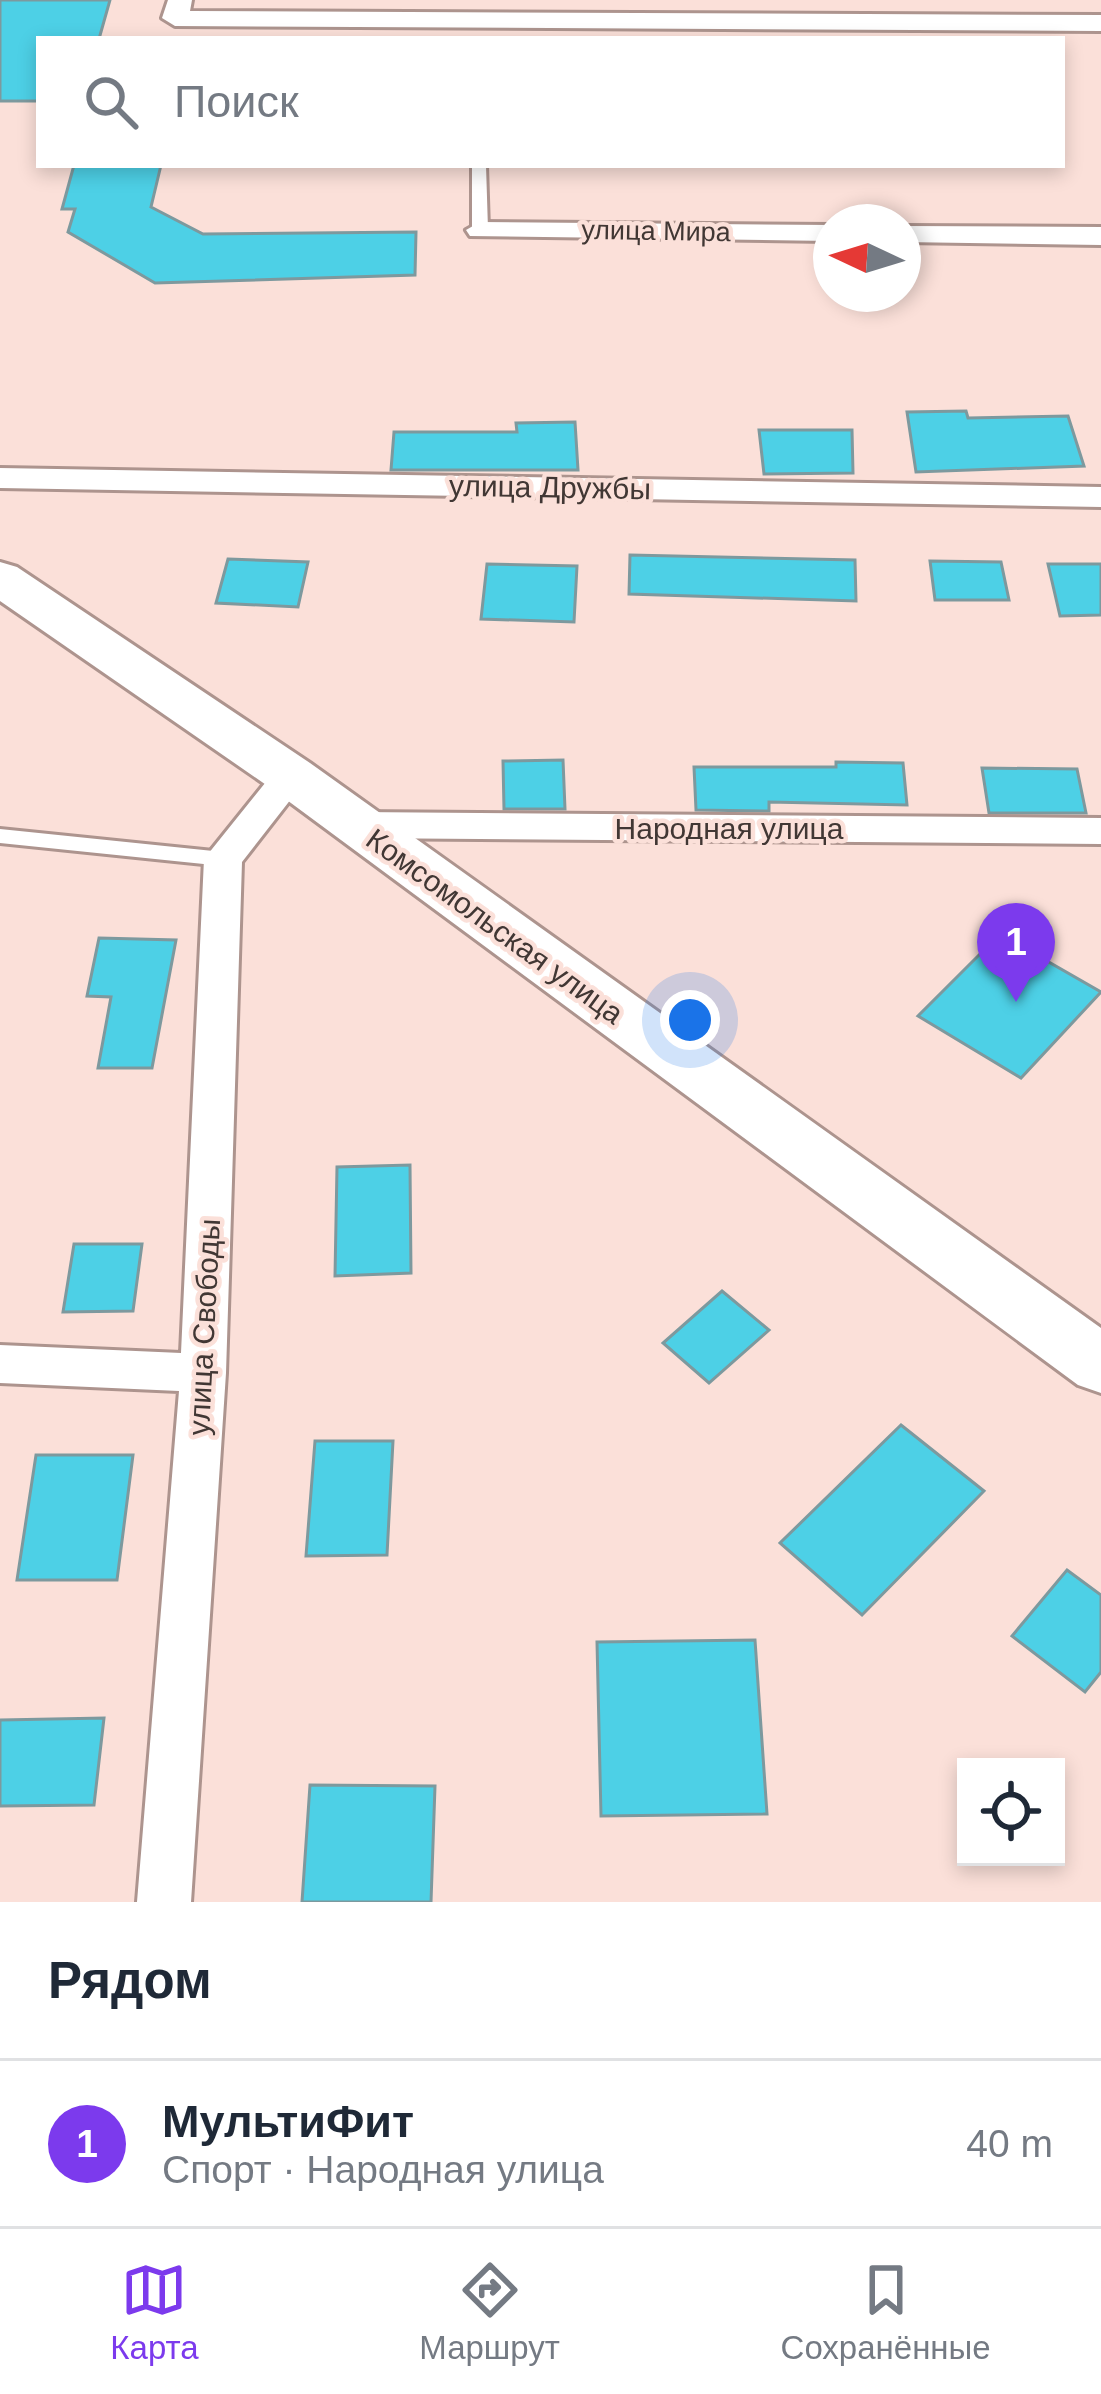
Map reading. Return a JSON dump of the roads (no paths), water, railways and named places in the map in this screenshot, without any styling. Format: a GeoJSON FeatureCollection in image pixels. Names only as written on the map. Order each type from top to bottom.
{"type":"FeatureCollection","features":[{"type":"Feature","properties":{"kind":"main road","name":"Комсомольская улица"},"geometry":{"type":"LineString","coordinates":[[0,578],[291,776],[1101,1365]]}},
{"type":"Feature","properties":{"kind":"street"},"geometry":{"type":"LineString","coordinates":[[179,0],[176,18],[477,29],[1101,23]]}},
{"type":"Feature","properties":{"kind":"street","name":"улица Мира"},"geometry":{"type":"LineString","coordinates":[[481,230],[813,233]]}},
{"type":"Feature","properties":{"kind":"street"},"geometry":{"type":"LineString","coordinates":[[921,234],[1101,236]]}},
{"type":"Feature","properties":{"kind":"street","name":"улица Дружбы"},"geometry":{"type":"LineString","coordinates":[[0,478],[1101,496]]}},
{"type":"Feature","properties":{"kind":"street"},"geometry":{"type":"LineString","coordinates":[[223,860],[291,776]]}},
{"type":"Feature","properties":{"kind":"street","name":"Народная улица"},"geometry":{"type":"LineString","coordinates":[[357,825],[1101,831]]}},
{"type":"Feature","properties":{"kind":"street","name":"улица Свободы"},"geometry":{"type":"LineString","coordinates":[[164,1902],[203,1373],[223,860]]}},
{"type":"Feature","properties":{"kind":"street"},"geometry":{"type":"LineString","coordinates":[[0,1364],[203,1373]]}},
{"type":"Feature","properties":{"kind":"lane"},"geometry":{"type":"LineString","coordinates":[[479,168],[481,230]]}},
{"type":"Feature","properties":{"kind":"lane"},"geometry":{"type":"LineString","coordinates":[[0,836],[223,860]]}},
{"type":"Feature","properties":{"kind":"place","name":"МультиФит"},"geometry":{"type":"Point","coordinates":[1016,1002]}}]}
